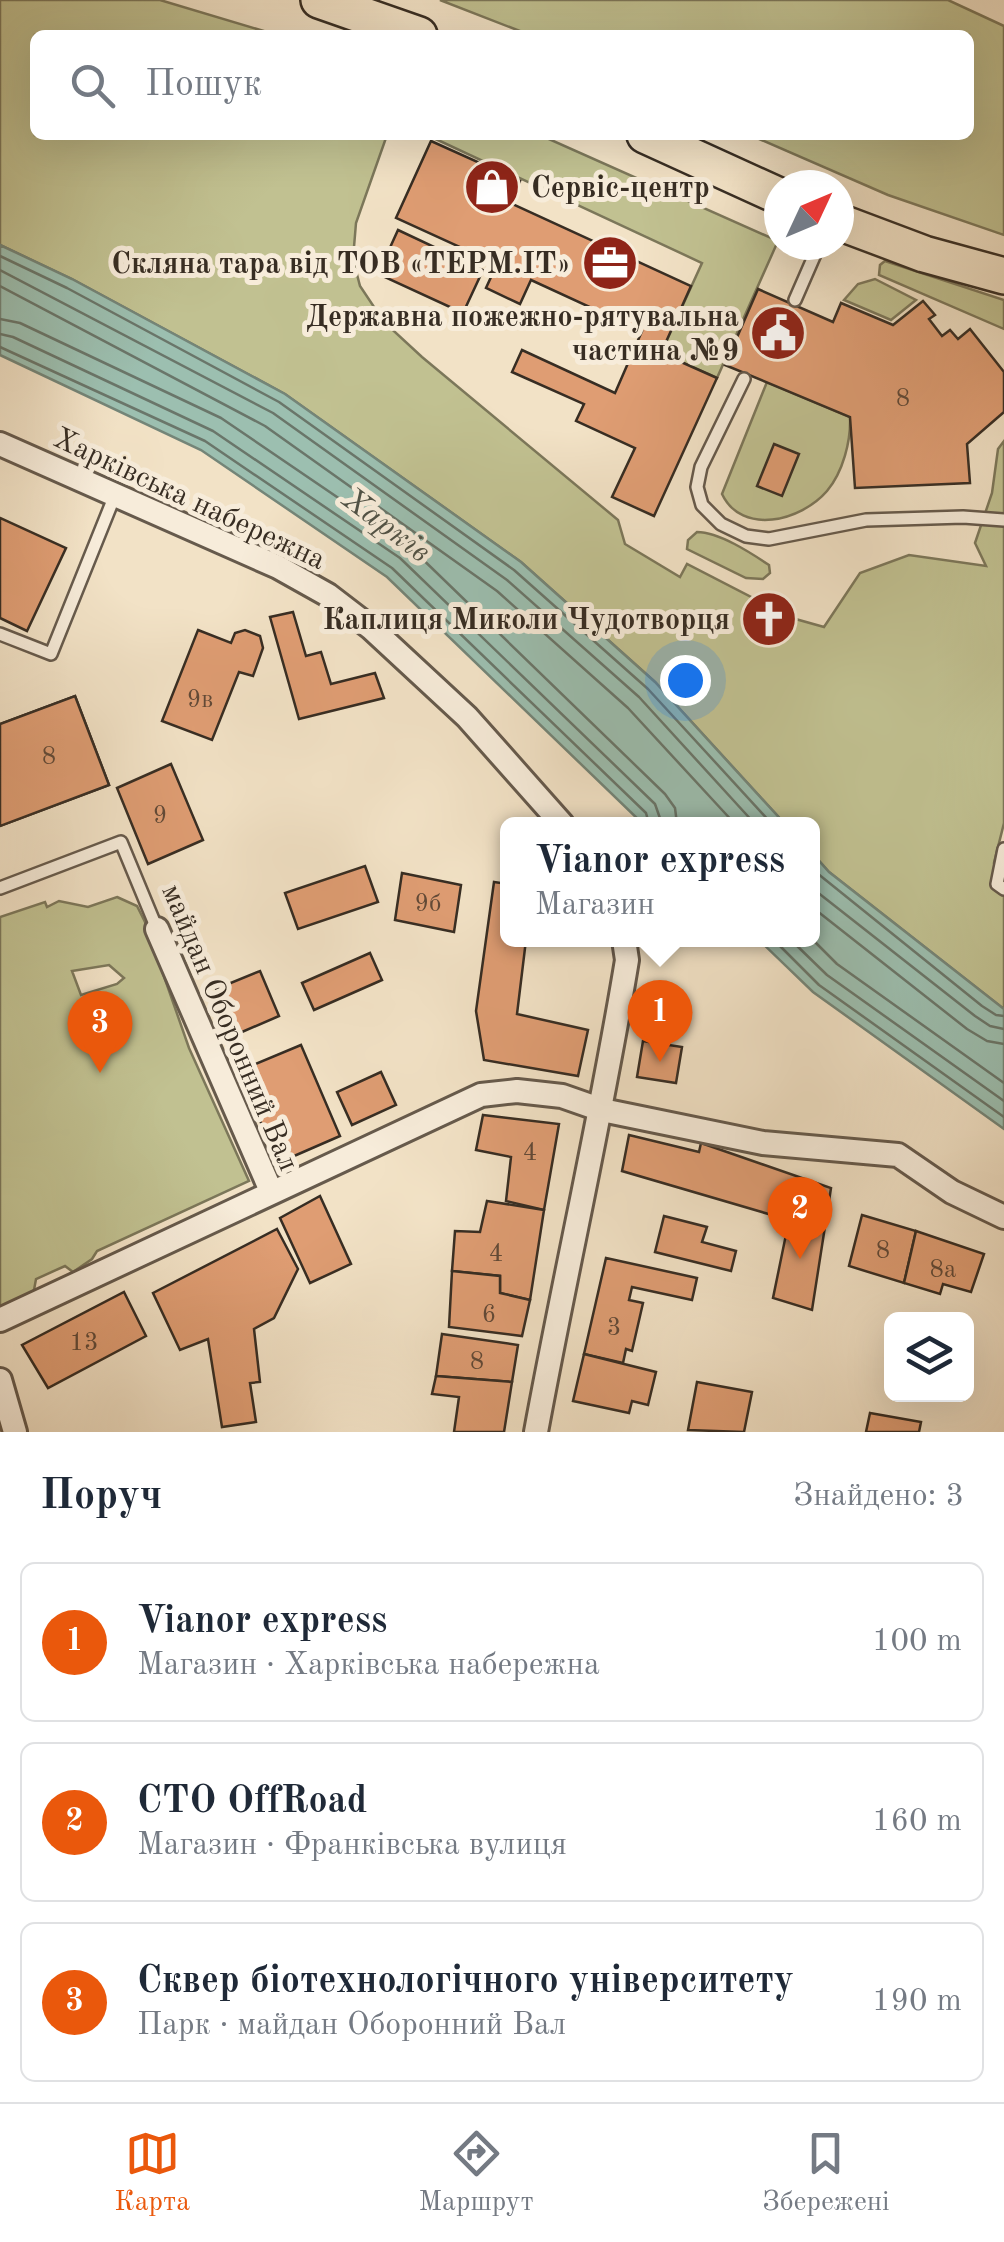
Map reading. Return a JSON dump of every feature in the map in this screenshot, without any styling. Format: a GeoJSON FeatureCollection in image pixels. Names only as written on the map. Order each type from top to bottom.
{"type":"FeatureCollection","features":[{"type":"Feature","properties":{"kind":"main road"},"geometry":{"type":"LineString","coordinates":[[319,0],[405,30]]}},
{"type":"Feature","properties":{"kind":"main road"},"geometry":{"type":"LineString","coordinates":[[656,140],[764,189]]}},
{"type":"Feature","properties":{"kind":"main road"},"geometry":{"type":"LineString","coordinates":[[854,228],[924,254],[1004,276]]}},
{"type":"Feature","properties":{"kind":"street","name":"Харківська набережна"},"geometry":{"type":"LineString","coordinates":[[0,444],[278,568],[328,595],[371,628],[467,717],[556,817]]}},
{"type":"Feature","properties":{"kind":"street","name":"майдан Оборонний Вал"},"geometry":{"type":"LineString","coordinates":[[0,1320],[271,1191],[157,929]]}},
{"type":"Feature","properties":{"kind":"street"},"geometry":{"type":"LineString","coordinates":[[536,1432],[602,1110],[628,960],[625,947]]}},
{"type":"Feature","properties":{"kind":"street"},"geometry":{"type":"LineString","coordinates":[[271,1191],[481,1095],[517,1091],[562,1096],[602,1110],[764,1143],[898,1155],[952,1192],[1004,1217]]}},
{"type":"Feature","properties":{"kind":"street"},"geometry":{"type":"LineString","coordinates":[[0,1380],[15,1432]]}},
{"type":"Feature","properties":{"kind":"lane"},"geometry":{"type":"LineString","coordinates":[[795,300],[812,260]]}},
{"type":"Feature","properties":{"kind":"lane"},"geometry":{"type":"LineString","coordinates":[[744,378],[702,467],[697,487],[702,506],[721,524],[746,536],[769,539],[866,520],[1004,520]]}},
{"type":"Feature","properties":{"kind":"lane"},"geometry":{"type":"LineString","coordinates":[[0,634],[51,654],[115,495]]}},
{"type":"Feature","properties":{"kind":"lane","name":"майдан Оборонний Вал"},"geometry":{"type":"LineString","coordinates":[[0,888],[121,842],[157,929]]}},
{"type":"Feature","properties":{"kind":"lane"},"geometry":{"type":"LineString","coordinates":[[1004,849],[998,884],[1004,888]]}},
{"type":"Feature","properties":{"kind":"green space"},"geometry":{"type":"Polygon","coordinates":[[[0,0],[160,0],[260,30],[30,30],[30,140],[385,140],[356,223],[353,259],[360,286],[384,322],[618,520],[625,544],[680,577],[687,564],[792,618],[824,627],[860,573],[909,555],[986,566],[975,543],[992,493],[998,449],[1004,441],[1004,823],[994,863],[1004,870],[1004,1009],[829,872],[820,862],[820,817],[779,817],[655,682],[521,562],[285,394],[72,279],[0,245],[0,0]]]}},
{"type":"Feature","properties":{"kind":"green space"},"geometry":{"type":"Polygon","coordinates":[[[440,0],[948,0],[1004,26],[1004,235],[888,195],[854,180],[854,170],[830,170],[762,140],[974,140],[974,30],[517,30],[440,0]]]}},
{"type":"Feature","properties":{"kind":"green space"},"geometry":{"type":"Polygon","coordinates":[[[438,140],[551,140],[764,235],[764,260],[770,260],[717,378],[661,353],[702,263],[438,140]]]}},
{"type":"Feature","properties":{"kind":"green space"},"geometry":{"type":"Polygon","coordinates":[[[885,261],[1004,300],[1004,329],[879,275],[880,265],[885,261]]]}},
{"type":"Feature","properties":{"kind":"green space"},"geometry":{"type":"Polygon","coordinates":[[[875,279],[916,300],[891,320],[844,300],[858,284],[875,279]]]}},
{"type":"Feature","properties":{"kind":"green space"},"geometry":{"type":"Polygon","coordinates":[[[767,382],[850,417],[842,466],[827,491],[802,510],[772,520],[743,515],[722,494],[767,382]]]}},
{"type":"Feature","properties":{"kind":"green space"},"geometry":{"type":"Polygon","coordinates":[[[697,532],[715,535],[744,549],[769,565],[770,573],[763,579],[746,578],[687,549],[688,540],[697,532]]]}},
{"type":"Feature","properties":{"kind":"green space"},"geometry":{"type":"Polygon","coordinates":[[[117,897],[137,906],[189,1048],[249,1181],[97,1251],[73,1272],[65,1266],[36,1279],[34,1290],[0,1312],[0,917],[45,902],[47,907],[59,901],[88,907],[117,897]],[[109,965],[72,971],[81,995],[117,984],[124,978],[109,965]]]}},
{"type":"Feature","properties":{"kind":"water","name":"Харків"},"geometry":{"type":"Polygon","coordinates":[[[0,245],[72,279],[285,394],[521,562],[655,682],[779,817],[636,817],[387,577],[201,450],[0,355],[0,245]]]}},
{"type":"Feature","properties":{"kind":"water"},"geometry":{"type":"Polygon","coordinates":[[[820,862],[1004,1009],[1004,1129],[813,992],[766,947],[820,947],[820,862]]]}},
{"type":"Feature","properties":{"kind":"building"},"geometry":{"type":"Polygon","coordinates":[[[431,141],[520,181],[510,203],[691,286],[661,353],[717,378],[654,516],[612,497],[635,448],[576,421],[584,404],[512,372],[522,350],[615,393],[642,331],[531,280],[520,304],[486,288],[497,264],[396,218],[431,141]]]}},
{"type":"Feature","properties":{"kind":"building"},"geometry":{"type":"Polygon","coordinates":[[[398,230],[483,270],[463,313],[378,274],[398,230]]]}},
{"type":"Feature","properties":{"kind":"building"},"geometry":{"type":"Polygon","coordinates":[[[758,289],[833,322],[841,303],[893,325],[923,301],[935,315],[929,319],[942,336],[950,330],[958,339],[970,329],[1004,372],[1004,412],[967,444],[970,483],[855,488],[850,417],[725,365],[758,289]]]}},
{"type":"Feature","properties":{"kind":"building"},"geometry":{"type":"Polygon","coordinates":[[[774,444],[799,454],[782,496],[757,486],[774,444]]]}},
{"type":"Feature","properties":{"kind":"building"},"geometry":{"type":"Polygon","coordinates":[[[0,518],[66,548],[27,631],[0,618],[0,518]]]}},
{"type":"Feature","properties":{"kind":"building","name":"Каплиця Миколи Чудотворця"},"geometry":{"type":"Polygon","coordinates":[[[759,599],[790,614],[779,639],[747,625],[759,599]]]}},
{"type":"Feature","properties":{"kind":"building"},"geometry":{"type":"Polygon","coordinates":[[[293,612],[306,656],[321,652],[331,684],[375,673],[384,698],[299,719],[270,617],[293,612]]]}},
{"type":"Feature","properties":{"kind":"building"},"geometry":{"type":"Polygon","coordinates":[[[198,630],[231,643],[235,633],[245,630],[260,636],[263,648],[253,676],[239,672],[212,740],[162,721],[198,630]]]}},
{"type":"Feature","properties":{"kind":"building"},"geometry":{"type":"Polygon","coordinates":[[[75,696],[109,785],[0,826],[0,724],[75,696]]]}},
{"type":"Feature","properties":{"kind":"building"},"geometry":{"type":"Polygon","coordinates":[[[75,696],[109,785],[0,826],[0,724],[75,696]]]}},
{"type":"Feature","properties":{"kind":"building"},"geometry":{"type":"Polygon","coordinates":[[[171,764],[203,840],[148,864],[117,788],[171,764]]]}},
{"type":"Feature","properties":{"kind":"building"},"geometry":{"type":"Polygon","coordinates":[[[365,866],[378,902],[298,929],[285,893],[365,866]]]}},
{"type":"Feature","properties":{"kind":"building"},"geometry":{"type":"Polygon","coordinates":[[[402,873],[461,885],[454,932],[395,920],[402,873]]]}},
{"type":"Feature","properties":{"kind":"building"},"geometry":{"type":"Polygon","coordinates":[[[494,882],[500,883],[500,947],[525,947],[517,1014],[588,1030],[578,1076],[484,1060],[476,1011],[494,882]]]}},
{"type":"Feature","properties":{"kind":"building"},"geometry":{"type":"Polygon","coordinates":[[[370,953],[382,980],[314,1010],[302,983],[370,953]]]}},
{"type":"Feature","properties":{"kind":"building"},"geometry":{"type":"Polygon","coordinates":[[[260,971],[279,1016],[235,1035],[216,989],[260,971]]]}},
{"type":"Feature","properties":{"kind":"building"},"geometry":{"type":"Polygon","coordinates":[[[643,1041],[682,1047],[676,1083],[637,1077],[643,1041]]]}},
{"type":"Feature","properties":{"kind":"building"},"geometry":{"type":"Polygon","coordinates":[[[301,1045],[340,1136],[278,1163],[239,1071],[301,1045]]]}},
{"type":"Feature","properties":{"kind":"building"},"geometry":{"type":"Polygon","coordinates":[[[381,1072],[396,1105],[352,1125],[337,1092],[381,1072]]]}},
{"type":"Feature","properties":{"kind":"building"},"geometry":{"type":"Polygon","coordinates":[[[483,1115],[559,1124],[544,1210],[506,1201],[511,1157],[476,1150],[483,1115]]]}},
{"type":"Feature","properties":{"kind":"building"},"geometry":{"type":"Polygon","coordinates":[[[629,1135],[699,1152],[701,1143],[831,1188],[812,1310],[773,1298],[789,1220],[622,1171],[629,1135]]]}},
{"type":"Feature","properties":{"kind":"building"},"geometry":{"type":"Polygon","coordinates":[[[320,1196],[351,1264],[310,1283],[280,1218],[320,1196]]]}},
{"type":"Feature","properties":{"kind":"building"},"geometry":{"type":"Polygon","coordinates":[[[487,1201],[544,1210],[530,1300],[500,1293],[500,1276],[452,1271],[455,1231],[480,1232],[487,1201]]]}},
{"type":"Feature","properties":{"kind":"building"},"geometry":{"type":"Polygon","coordinates":[[[862,1215],[916,1231],[904,1283],[849,1266],[862,1215]]]}},
{"type":"Feature","properties":{"kind":"building"},"geometry":{"type":"Polygon","coordinates":[[[664,1216],[707,1227],[702,1242],[736,1251],[731,1271],[655,1252],[664,1216]]]}},
{"type":"Feature","properties":{"kind":"building"},"geometry":{"type":"Polygon","coordinates":[[[277,1229],[298,1269],[274,1318],[254,1329],[260,1382],[250,1383],[256,1422],[222,1427],[208,1339],[180,1350],[153,1293],[277,1229]]]}},
{"type":"Feature","properties":{"kind":"building"},"geometry":{"type":"Polygon","coordinates":[[[916,1231],[984,1254],[971,1292],[943,1284],[940,1294],[904,1283],[916,1231]]]}},
{"type":"Feature","properties":{"kind":"building"},"geometry":{"type":"Polygon","coordinates":[[[606,1258],[697,1278],[692,1300],[632,1287],[629,1300],[643,1303],[632,1351],[626,1349],[623,1363],[584,1354],[606,1258]]]}},
{"type":"Feature","properties":{"kind":"building"},"geometry":{"type":"Polygon","coordinates":[[[452,1271],[500,1276],[500,1293],[530,1300],[522,1336],[449,1327],[452,1271]]]}},
{"type":"Feature","properties":{"kind":"building"},"geometry":{"type":"Polygon","coordinates":[[[124,1292],[146,1336],[48,1388],[22,1345],[124,1292]]]}},
{"type":"Feature","properties":{"kind":"building"},"geometry":{"type":"Polygon","coordinates":[[[442,1334],[518,1345],[512,1382],[436,1376],[442,1334]]]}},
{"type":"Feature","properties":{"kind":"building"},"geometry":{"type":"Polygon","coordinates":[[[584,1354],[656,1372],[648,1405],[632,1401],[629,1413],[573,1401],[584,1354]]]}},
{"type":"Feature","properties":{"kind":"building"},"geometry":{"type":"Polygon","coordinates":[[[436,1376],[512,1382],[504,1432],[454,1432],[459,1397],[432,1394],[436,1376]]]}},
{"type":"Feature","properties":{"kind":"building"},"geometry":{"type":"Polygon","coordinates":[[[697,1382],[752,1392],[744,1432],[688,1430],[697,1382]]]}},
{"type":"Feature","properties":{"kind":"building"},"geometry":{"type":"Polygon","coordinates":[[[870,1413],[921,1422],[919,1432],[866,1432],[870,1413]]]}},
{"type":"Feature","properties":{"kind":"place","name":"Сервіс-центр"},"geometry":{"type":"Point","coordinates":[492,187]}},
{"type":"Feature","properties":{"kind":"place","name":"Скляна тара від ТОВ «ТЕРМ.ІТ»"},"geometry":{"type":"Point","coordinates":[610,263]}},
{"type":"Feature","properties":{"kind":"place","name":"Державна пожежно-рятувальна частина №9"},"geometry":{"type":"Point","coordinates":[778,333]}},
{"type":"Feature","properties":{"kind":"place","name":"Каплиця Миколи Чудотворця"},"geometry":{"type":"Point","coordinates":[769,619]}},
{"type":"Feature","properties":{"kind":"place","name":"Vianor express"},"geometry":{"type":"Point","coordinates":[660,1062]}},
{"type":"Feature","properties":{"kind":"place","name":"Сквер біотехнологічного університету"},"geometry":{"type":"Point","coordinates":[100,1073]}},
{"type":"Feature","properties":{"kind":"place","name":"СТО OffRoad"},"geometry":{"type":"Point","coordinates":[800,1259]}}]}
